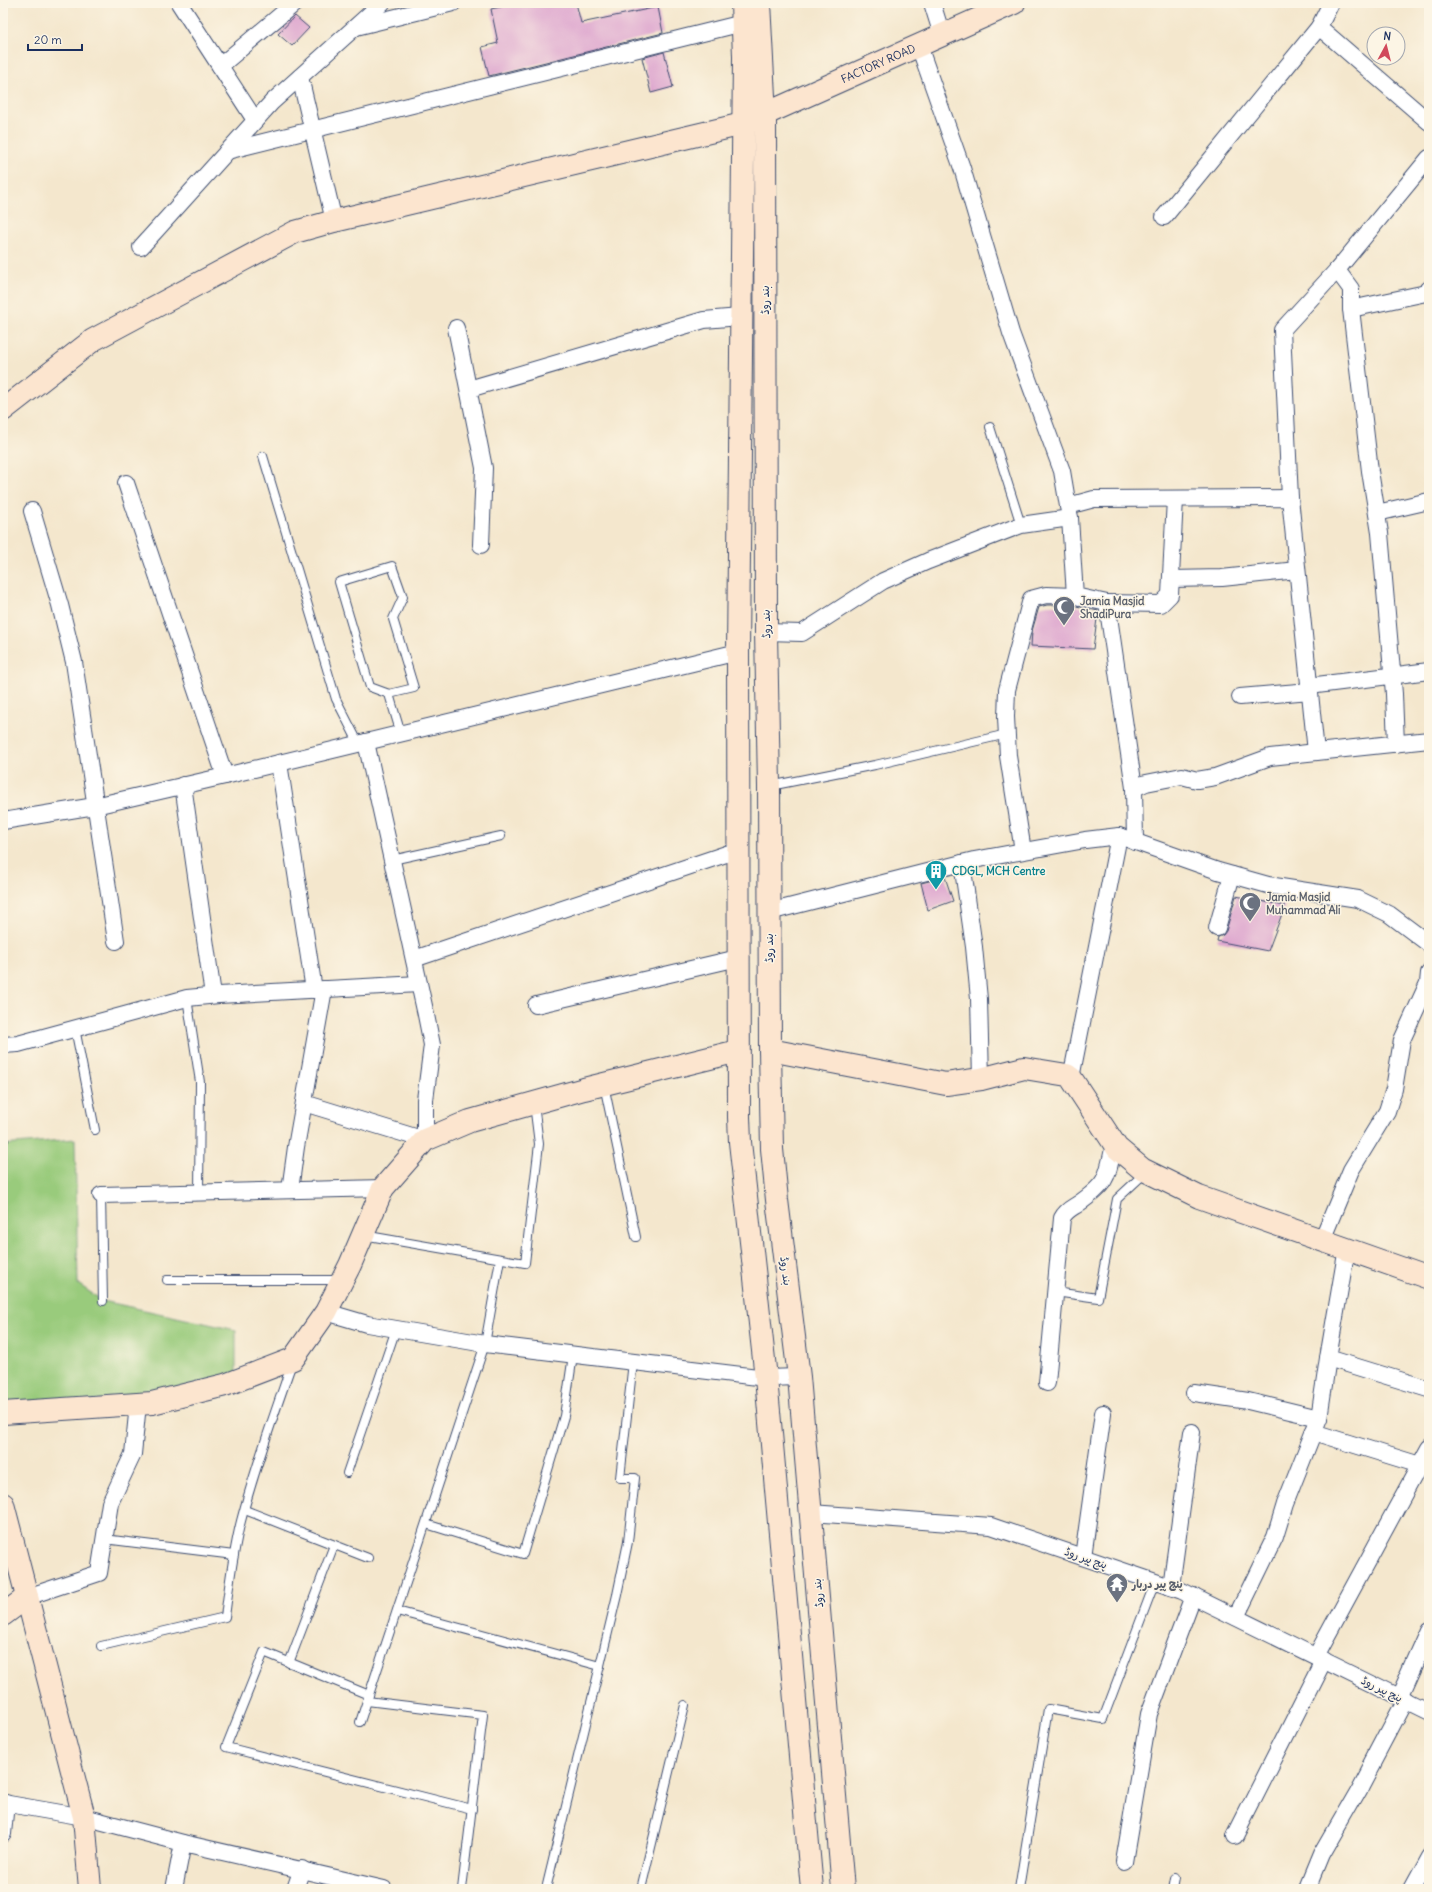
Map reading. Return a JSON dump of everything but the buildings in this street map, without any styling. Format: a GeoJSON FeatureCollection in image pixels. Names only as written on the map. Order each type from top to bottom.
{"type":"FeatureCollection","features":[{"type":"Feature","properties":{"kind":"main road","name":"بند روڈ"},"geometry":{"type":"LineString","coordinates":[[759,3],[764,115],[766,632],[769,786],[772,1149],[776,1193],[799,1377],[842,1889]]}},
{"type":"Feature","properties":{"kind":"main road","name":"FACTORY ROAD"},"geometry":{"type":"LineString","coordinates":[[3,410],[93,340],[295,232],[334,221],[743,124],[1014,3]]}},
{"type":"Feature","properties":{"kind":"main road"},"geometry":{"type":"LineString","coordinates":[[742,13],[743,124],[738,652],[738,1051],[740,1142],[766,1378],[812,1889]]}},
{"type":"Feature","properties":{"kind":"main road"},"geometry":{"type":"LineString","coordinates":[[770,1050],[946,1084],[1024,1068],[1067,1076],[1071,1078],[1117,1148],[1146,1171],[1199,1197],[1429,1278]]}},
{"type":"Feature","properties":{"kind":"main road"},"geometry":{"type":"LineString","coordinates":[[3,1413],[152,1403],[225,1385],[293,1359],[326,1312],[383,1188],[425,1140],[470,1121],[604,1084],[738,1051]]}},
{"type":"Feature","properties":{"kind":"main road"},"geometry":{"type":"LineString","coordinates":[[3,1504],[6,1529],[27,1597],[84,1817],[90,1889]]}},
{"type":"Feature","properties":{"kind":"main road"},"geometry":{"type":"LineString","coordinates":[[3,1615],[27,1597]]}},
{"type":"Feature","properties":{"kind":"street"},"geometry":{"type":"LineString","coordinates":[[220,66],[295,3]]}},
{"type":"Feature","properties":{"kind":"street"},"geometry":{"type":"LineString","coordinates":[[141,247],[272,102],[382,3]]}},
{"type":"Feature","properties":{"kind":"street"},"geometry":{"type":"LineString","coordinates":[[354,28],[454,3]]}},
{"type":"Feature","properties":{"kind":"street"},"geometry":{"type":"LineString","coordinates":[[932,3],[942,35]]}},
{"type":"Feature","properties":{"kind":"street"},"geometry":{"type":"LineString","coordinates":[[1164,217],[1319,27],[1331,3]]}},
{"type":"Feature","properties":{"kind":"street"},"geometry":{"type":"LineString","coordinates":[[186,6],[220,66],[255,120]]}},
{"type":"Feature","properties":{"kind":"street"},"geometry":{"type":"LineString","coordinates":[[227,151],[312,130],[742,13]]}},
{"type":"Feature","properties":{"kind":"street"},"geometry":{"type":"LineString","coordinates":[[1319,27],[1429,122]]}},
{"type":"Feature","properties":{"kind":"street"},"geometry":{"type":"LineString","coordinates":[[919,46],[962,168],[1011,333],[1062,471],[1069,512],[1075,596]]}},
{"type":"Feature","properties":{"kind":"street"},"geometry":{"type":"LineString","coordinates":[[300,77],[334,221]]}},
{"type":"Feature","properties":{"kind":"street"},"geometry":{"type":"LineString","coordinates":[[1316,752],[1290,498],[1282,330],[1338,270],[1429,158]]}},
{"type":"Feature","properties":{"kind":"street"},"geometry":{"type":"LineString","coordinates":[[1338,270],[1351,289],[1351,309],[1370,471],[1380,534],[1396,744]]}},
{"type":"Feature","properties":{"kind":"street"},"geometry":{"type":"LineString","coordinates":[[1351,309],[1428,295]]}},
{"type":"Feature","properties":{"kind":"street"},"geometry":{"type":"LineString","coordinates":[[469,389],[704,320],[740,317]]}},
{"type":"Feature","properties":{"kind":"street"},"geometry":{"type":"LineString","coordinates":[[456,328],[484,468],[481,545]]}},
{"type":"Feature","properties":{"kind":"street"},"geometry":{"type":"LineString","coordinates":[[126,483],[225,776]]}},
{"type":"Feature","properties":{"kind":"street"},"geometry":{"type":"LineString","coordinates":[[766,632],[802,633],[883,581],[928,561],[1020,525],[1069,512],[1094,499],[1290,498]]}},
{"type":"Feature","properties":{"kind":"street"},"geometry":{"type":"LineString","coordinates":[[1023,850],[1008,756],[1007,690],[1031,599],[1046,595],[1075,596],[1107,602],[1161,604],[1170,595],[1175,499]]}},
{"type":"Feature","properties":{"kind":"street"},"geometry":{"type":"LineString","coordinates":[[1377,513],[1429,501]]}},
{"type":"Feature","properties":{"kind":"street"},"geometry":{"type":"LineString","coordinates":[[32,511],[60,605],[74,662],[116,941]]}},
{"type":"Feature","properties":{"kind":"street"},"geometry":{"type":"LineString","coordinates":[[1171,579],[1222,578],[1297,570]]}},
{"type":"Feature","properties":{"kind":"street"},"geometry":{"type":"LineString","coordinates":[[1107,602],[1134,788],[1135,842]]}},
{"type":"Feature","properties":{"kind":"street"},"geometry":{"type":"LineString","coordinates":[[3,821],[95,806],[183,786],[738,652]]}},
{"type":"Feature","properties":{"kind":"street"},"geometry":{"type":"LineString","coordinates":[[1240,697],[1429,671]]}},
{"type":"Feature","properties":{"kind":"street"},"geometry":{"type":"LineString","coordinates":[[1134,788],[1146,783],[1182,776],[1197,780],[1215,777],[1270,757],[1429,740]]}},
{"type":"Feature","properties":{"kind":"street"},"geometry":{"type":"LineString","coordinates":[[304,1103],[425,1140],[425,1100],[432,1045],[392,860],[363,743]]}},
{"type":"Feature","properties":{"kind":"street"},"geometry":{"type":"LineString","coordinates":[[279,763],[319,990],[304,1103],[290,1190]]}},
{"type":"Feature","properties":{"kind":"street"},"geometry":{"type":"LineString","coordinates":[[183,786],[213,996]]}},
{"type":"Feature","properties":{"kind":"street"},"geometry":{"type":"LineString","coordinates":[[1071,1078],[1119,836]]}},
{"type":"Feature","properties":{"kind":"street"},"geometry":{"type":"LineString","coordinates":[[769,912],[962,863],[1023,850],[1119,836],[1232,875],[1268,885],[1358,899],[1389,914],[1429,944]]}},
{"type":"Feature","properties":{"kind":"street"},"geometry":{"type":"LineString","coordinates":[[414,959],[738,850]]}},
{"type":"Feature","properties":{"kind":"street"},"geometry":{"type":"LineString","coordinates":[[962,863],[974,947],[978,991],[980,1078]]}},
{"type":"Feature","properties":{"kind":"street"},"geometry":{"type":"LineString","coordinates":[[1217,928],[1232,875]]}},
{"type":"Feature","properties":{"kind":"street"},"geometry":{"type":"LineString","coordinates":[[536,1005],[738,958]]}},
{"type":"Feature","properties":{"kind":"street"},"geometry":{"type":"LineString","coordinates":[[1322,1240],[1351,1170],[1387,1111],[1394,1089],[1402,1040],[1428,983],[1429,973]]}},
{"type":"Feature","properties":{"kind":"street"},"geometry":{"type":"LineString","coordinates":[[3,1044],[18,1044],[187,998],[419,984]]}},
{"type":"Feature","properties":{"kind":"street"},"geometry":{"type":"LineString","coordinates":[[1047,1383],[1062,1218],[1067,1210],[1102,1185],[1108,1172],[1114,1144]]}},
{"type":"Feature","properties":{"kind":"street"},"geometry":{"type":"LineString","coordinates":[[101,1195],[383,1188]]}},
{"type":"Feature","properties":{"kind":"street"},"geometry":{"type":"LineString","coordinates":[[1236,1617],[1274,1537],[1285,1504],[1316,1425],[1346,1248]]}},
{"type":"Feature","properties":{"kind":"street"},"geometry":{"type":"LineString","coordinates":[[326,1312],[367,1324],[485,1344],[766,1378],[799,1377]]}},
{"type":"Feature","properties":{"kind":"street"},"geometry":{"type":"LineString","coordinates":[[1328,1358],[1429,1389]]}},
{"type":"Feature","properties":{"kind":"street"},"geometry":{"type":"LineString","coordinates":[[1194,1393],[1248,1401],[1316,1425],[1420,1465]]}},
{"type":"Feature","properties":{"kind":"street"},"geometry":{"type":"LineString","coordinates":[[27,1597],[99,1574],[110,1503],[133,1454],[138,1404]]}},
{"type":"Feature","properties":{"kind":"street"},"geometry":{"type":"LineString","coordinates":[[1083,1557],[1103,1413]]}},
{"type":"Feature","properties":{"kind":"street"},"geometry":{"type":"LineString","coordinates":[[1171,1587],[1192,1432]]}},
{"type":"Feature","properties":{"kind":"street"},"geometry":{"type":"LineString","coordinates":[[1235,1836],[1320,1658],[1429,1448]]}},
{"type":"Feature","properties":{"kind":"street","name":"پنج پیر روڈ"},"geometry":{"type":"LineString","coordinates":[[811,1513],[991,1526],[1194,1596],[1429,1712]]}},
{"type":"Feature","properties":{"kind":"street"},"geometry":{"type":"LineString","coordinates":[[1124,1862],[1149,1714],[1194,1596]]}},
{"type":"Feature","properties":{"kind":"street"},"geometry":{"type":"LineString","coordinates":[[1307,1889],[1321,1855],[1359,1789],[1402,1699],[1429,1630]]}},
{"type":"Feature","properties":{"kind":"street"},"geometry":{"type":"LineString","coordinates":[[3,1834],[4,1803],[84,1817],[184,1843],[384,1889]]}},
{"type":"Feature","properties":{"kind":"street"},"geometry":{"type":"LineString","coordinates":[[174,1889],[184,1843]]}},
{"type":"Feature","properties":{"kind":"street"},"geometry":{"type":"LineString","coordinates":[[1411,1889],[1429,1856]]}},
{"type":"Feature","properties":{"kind":"street"},"geometry":{"type":"LineString","coordinates":[[295,1889],[302,1869]]}},
{"type":"Feature","properties":{"kind":"lane"},"geometry":{"type":"LineString","coordinates":[[990,427],[1020,525]]}},
{"type":"Feature","properties":{"kind":"lane"},"geometry":{"type":"LineString","coordinates":[[263,456],[336,699],[363,743]]}},
{"type":"Feature","properties":{"kind":"lane"},"geometry":{"type":"LineString","coordinates":[[392,566],[403,597],[393,620],[414,688],[389,694],[370,688],[339,582],[392,566]]}},
{"type":"Feature","properties":{"kind":"lane"},"geometry":{"type":"LineString","coordinates":[[389,694],[401,734]]}},
{"type":"Feature","properties":{"kind":"lane"},"geometry":{"type":"LineString","coordinates":[[769,786],[875,766],[1007,734]]}},
{"type":"Feature","properties":{"kind":"lane"},"geometry":{"type":"LineString","coordinates":[[392,860],[501,836]]}},
{"type":"Feature","properties":{"kind":"lane"},"geometry":{"type":"LineString","coordinates":[[187,998],[200,1082],[199,1192]]}},
{"type":"Feature","properties":{"kind":"lane"},"geometry":{"type":"LineString","coordinates":[[75,1028],[95,1130]]}},
{"type":"Feature","properties":{"kind":"lane"},"geometry":{"type":"LineString","coordinates":[[604,1084],[636,1237]]}},
{"type":"Feature","properties":{"kind":"lane"},"geometry":{"type":"LineString","coordinates":[[362,1235],[525,1263],[539,1144],[534,1103]]}},
{"type":"Feature","properties":{"kind":"lane"},"geometry":{"type":"LineString","coordinates":[[1055,1292],[1098,1298],[1117,1199],[1146,1171]]}},
{"type":"Feature","properties":{"kind":"lane"},"geometry":{"type":"LineString","coordinates":[[101,1195],[103,1301]]}},
{"type":"Feature","properties":{"kind":"lane"},"geometry":{"type":"LineString","coordinates":[[360,1722],[485,1344],[500,1259]]}},
{"type":"Feature","properties":{"kind":"lane"},"geometry":{"type":"LineString","coordinates":[[167,1280],[342,1280]]}},
{"type":"Feature","properties":{"kind":"lane"},"geometry":{"type":"LineString","coordinates":[[347,1473],[396,1329]]}},
{"type":"Feature","properties":{"kind":"lane"},"geometry":{"type":"LineString","coordinates":[[426,1524],[523,1554],[564,1416],[574,1355]]}},
{"type":"Feature","properties":{"kind":"lane"},"geometry":{"type":"LineString","coordinates":[[101,1646],[225,1617],[234,1555],[245,1510],[268,1432],[293,1359]]}},
{"type":"Feature","properties":{"kind":"lane"},"geometry":{"type":"LineString","coordinates":[[546,1889],[600,1666],[626,1550],[636,1478],[620,1478],[633,1362]]}},
{"type":"Feature","properties":{"kind":"lane"},"geometry":{"type":"LineString","coordinates":[[245,1510],[368,1558]]}},
{"type":"Feature","properties":{"kind":"lane"},"geometry":{"type":"LineString","coordinates":[[104,1539],[234,1555]]}},
{"type":"Feature","properties":{"kind":"lane"},"geometry":{"type":"LineString","coordinates":[[289,1663],[334,1545]]}},
{"type":"Feature","properties":{"kind":"lane"},"geometry":{"type":"LineString","coordinates":[[1019,1889],[1048,1709],[1103,1719],[1155,1582]]}},
{"type":"Feature","properties":{"kind":"lane"},"geometry":{"type":"LineString","coordinates":[[397,1611],[600,1666]]}},
{"type":"Feature","properties":{"kind":"lane"},"geometry":{"type":"LineString","coordinates":[[462,1889],[472,1809],[483,1715],[368,1698],[264,1652],[226,1747],[472,1809]]}},
{"type":"Feature","properties":{"kind":"lane"},"geometry":{"type":"LineString","coordinates":[[641,1889],[685,1705]]}},
{"type":"Feature","properties":{"kind":"lane"},"geometry":{"type":"LineString","coordinates":[[1173,1889],[1175,1878]]}},
{"type":"Feature","properties":{"kind":"green space"},"geometry":{"type":"Polygon","coordinates":[[[75,1139],[78,1284],[103,1301],[236,1330],[236,1381],[3,1413],[3,1145],[75,1139]]]}},
{"type":"Feature","properties":{"kind":"place","name":"Jamia Masjid ShadiPura"},"geometry":{"type":"Point","coordinates":[1064,626]}},
{"type":"Feature","properties":{"kind":"place","name":"CDGL, MCH Centre"},"geometry":{"type":"Point","coordinates":[936,890]}},
{"type":"Feature","properties":{"kind":"place","name":"Jamia Masjid Muhammad Ali"},"geometry":{"type":"Point","coordinates":[1250,922]}},
{"type":"Feature","properties":{"kind":"place","name":"پنج پیر دربار"},"geometry":{"type":"Point","coordinates":[1117,1604]}}]}
